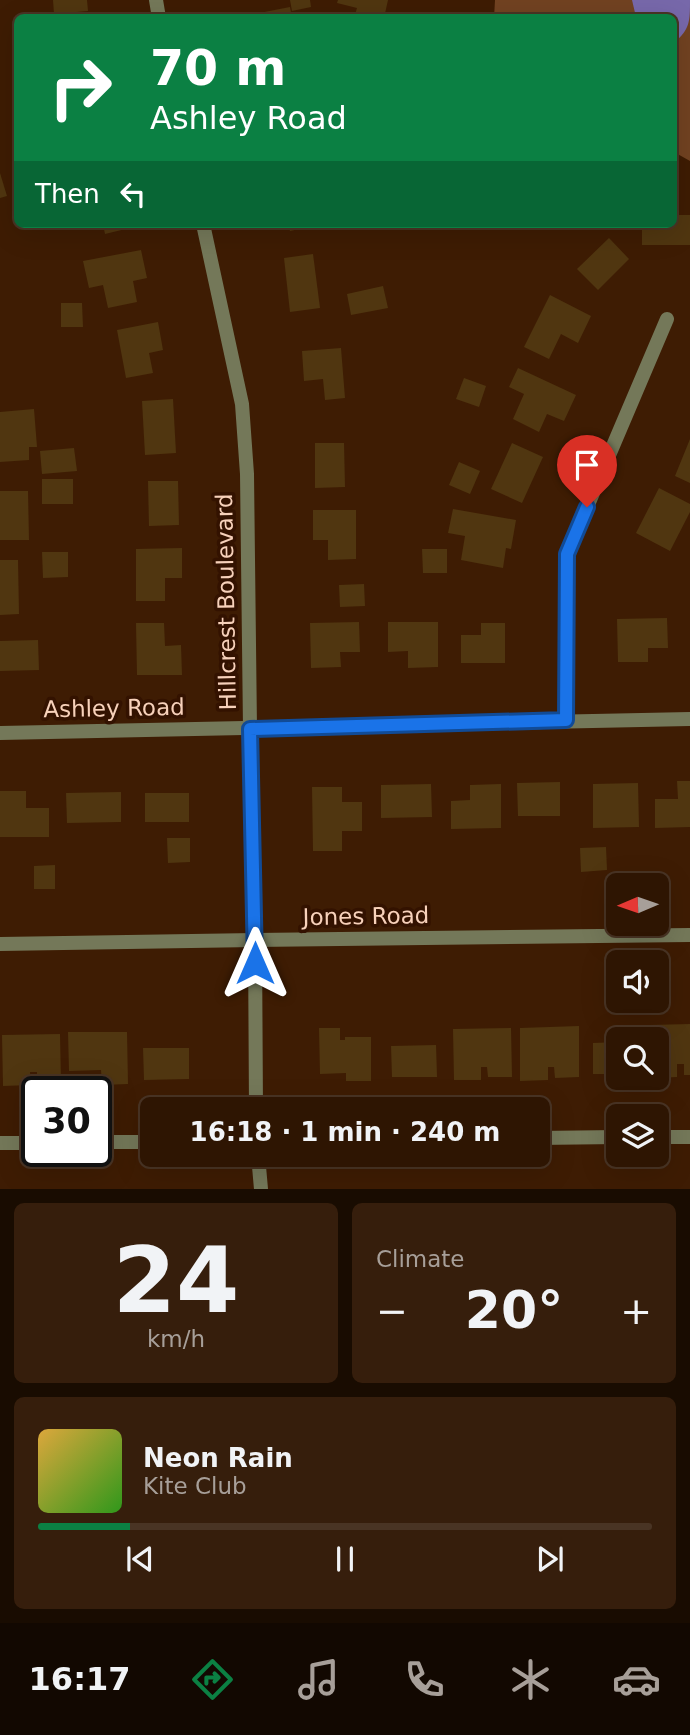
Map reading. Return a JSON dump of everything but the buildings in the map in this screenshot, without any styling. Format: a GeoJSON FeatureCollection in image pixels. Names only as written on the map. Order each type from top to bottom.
{"type":"FeatureCollection","features":[{"type":"Feature","properties":{"kind":"street","name":"Hillcrest Boulevard"},"geometry":{"type":"LineString","coordinates":[[204,228],[242,404],[247,474],[256,1097]]}},
{"type":"Feature","properties":{"kind":"street"},"geometry":{"type":"LineString","coordinates":[[566,720],[567,554],[667,319]]}},
{"type":"Feature","properties":{"kind":"street","name":"Ashley Road"},"geometry":{"type":"LineString","coordinates":[[0,733],[690,719]]}},
{"type":"Feature","properties":{"kind":"street","name":"Jones Road"},"geometry":{"type":"LineString","coordinates":[[0,944],[690,935]]}},
{"type":"Feature","properties":{"kind":"street"},"geometry":{"type":"LineString","coordinates":[[669,1137],[690,1137]]}},
{"type":"Feature","properties":{"kind":"street"},"geometry":{"type":"LineString","coordinates":[[550,1138],[606,1138]]}},
{"type":"Feature","properties":{"kind":"street"},"geometry":{"type":"LineString","coordinates":[[112,1142],[140,1142]]}},
{"type":"Feature","properties":{"kind":"street"},"geometry":{"type":"LineString","coordinates":[[0,1143],[21,1143]]}},
{"type":"Feature","properties":{"kind":"street"},"geometry":{"type":"LineString","coordinates":[[259,1167],[261,1189]]}},
{"type":"Feature","properties":{"kind":"shaded area"},"geometry":{"type":"Polygon","coordinates":[[[495,0],[690,0],[690,161],[677,154],[677,14],[494,14],[495,0]]]}},
{"type":"Feature","properties":{"kind":"shaded area"},"geometry":{"type":"Polygon","coordinates":[[[632,0],[690,0],[689,20],[686,29],[677,40],[677,14],[635,14],[632,0]]]}},
{"type":"Feature","properties":{"kind":"route"},"geometry":{"type":"LineString","coordinates":[[255,963],[250,729],[566,720],[567,554],[587,507]]}}]}
